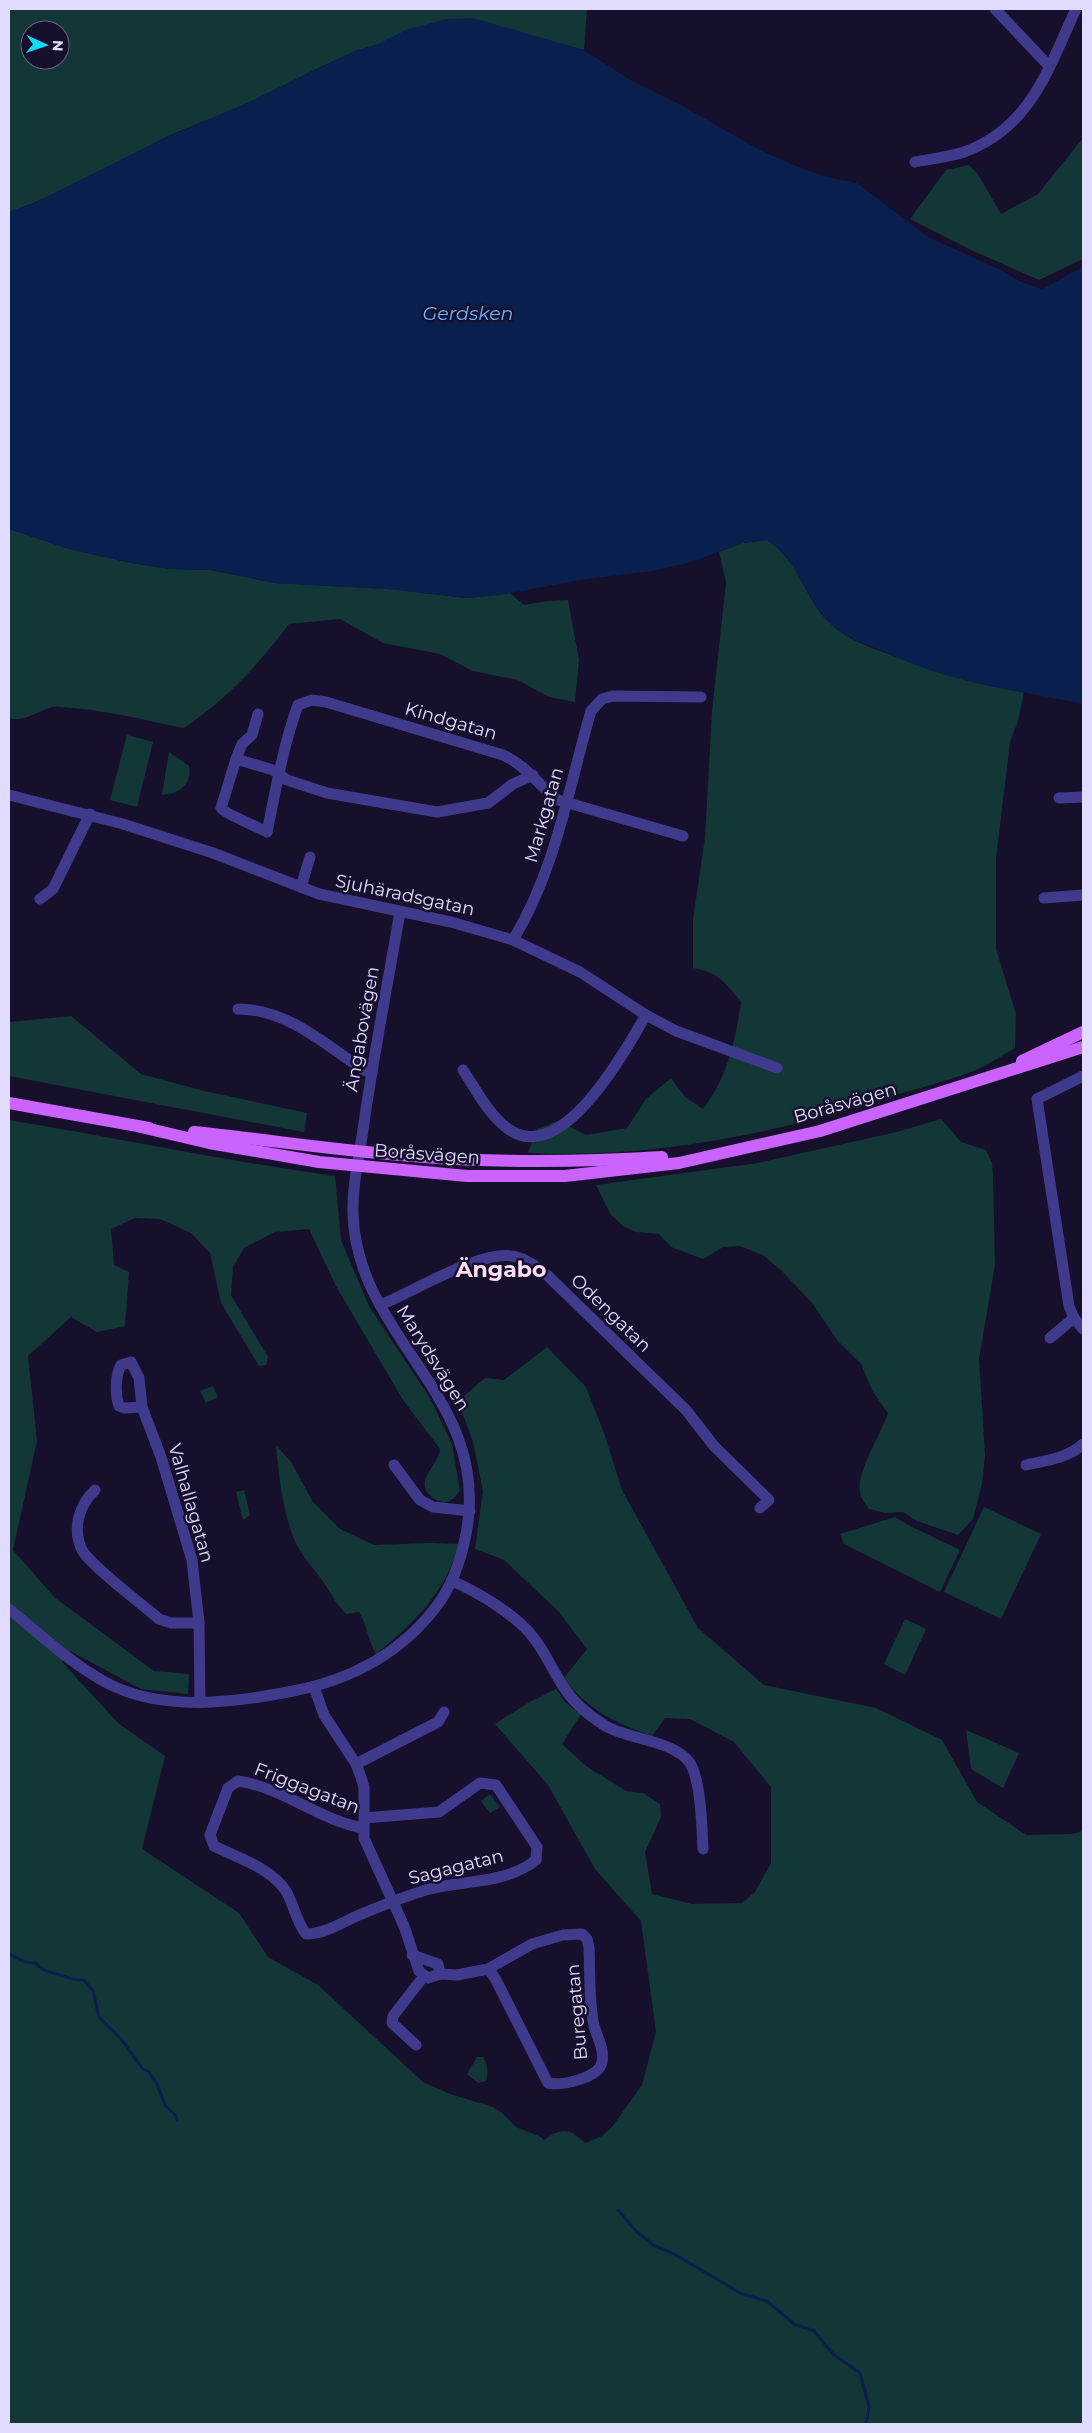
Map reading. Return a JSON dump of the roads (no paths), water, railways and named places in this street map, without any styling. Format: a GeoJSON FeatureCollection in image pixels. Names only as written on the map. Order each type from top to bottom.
{"type":"FeatureCollection","features":[{"type":"Feature","properties":{"kind":"main road","name":"Boråsvägen"},"geometry":{"type":"LineString","coordinates":[[983,1079],[1083,1032]]}},
{"type":"Feature","properties":{"kind":"main road","name":"Boråsvägen"},"geometry":{"type":"LineString","coordinates":[[9,1103],[278,1155],[357,1166],[467,1176],[565,1176],[679,1163],[820,1131],[1083,1047]]}},
{"type":"Feature","properties":{"kind":"main road","name":"Boråsvägen"},"geometry":{"type":"LineString","coordinates":[[141,1127],[423,1158],[584,1162],[714,1154]]}},
{"type":"Feature","properties":{"kind":"street"},"geometry":{"type":"LineString","coordinates":[[995,9],[1049,66]]}},
{"type":"Feature","properties":{"kind":"street"},"geometry":{"type":"LineString","coordinates":[[915,162],[963,152],[998,136],[1026,107],[1037,92],[1076,9]]}},
{"type":"Feature","properties":{"kind":"street","name":"Markgatan"},"geometry":{"type":"LineString","coordinates":[[513,940],[539,891],[552,856],[590,711],[602,699],[613,696],[701,697]]}},
{"type":"Feature","properties":{"kind":"street","name":"Kindgatan"},"geometry":{"type":"LineString","coordinates":[[279,774],[287,736],[298,704],[312,700],[326,702],[503,755],[517,762],[533,775],[547,792],[567,802],[683,836]]}},
{"type":"Feature","properties":{"kind":"street"},"geometry":{"type":"LineString","coordinates":[[258,714],[252,736],[242,744],[236,759],[222,811],[252,823],[267,832],[279,774]]}},
{"type":"Feature","properties":{"kind":"street"},"geometry":{"type":"LineString","coordinates":[[236,759],[279,774],[287,780],[327,793],[444,813],[488,803],[513,784],[533,775]]}},
{"type":"Feature","properties":{"kind":"street","name":"Sjuhäradsgatan"},"geometry":{"type":"LineString","coordinates":[[9,795],[90,814],[213,853],[328,897],[451,922],[513,940],[580,972],[646,1015],[694,1039],[776,1068]]}},
{"type":"Feature","properties":{"kind":"street"},"geometry":{"type":"LineString","coordinates":[[1059,798],[1083,796]]}},
{"type":"Feature","properties":{"kind":"street"},"geometry":{"type":"LineString","coordinates":[[40,900],[53,889],[90,814]]}},
{"type":"Feature","properties":{"kind":"street"},"geometry":{"type":"LineString","coordinates":[[301,888],[310,857]]}},
{"type":"Feature","properties":{"kind":"street"},"geometry":{"type":"LineString","coordinates":[[1044,898],[1083,895]]}},
{"type":"Feature","properties":{"kind":"street","name":"Ängabovägen"},"geometry":{"type":"LineString","coordinates":[[360,1152],[400,912]]}},
{"type":"Feature","properties":{"kind":"street"},"geometry":{"type":"LineString","coordinates":[[238,1008],[256,1011],[297,1024],[364,1070],[372,1072]]}},
{"type":"Feature","properties":{"kind":"street"},"geometry":{"type":"LineString","coordinates":[[463,1070],[506,1128],[516,1133],[529,1135],[543,1134],[565,1122],[585,1104],[603,1083],[646,1015]]}},
{"type":"Feature","properties":{"kind":"street"},"geometry":{"type":"LineString","coordinates":[[1083,1076],[1037,1099],[1070,1306],[1074,1318],[1083,1329]]}},
{"type":"Feature","properties":{"kind":"street","name":"Marydsvägen"},"geometry":{"type":"LineString","coordinates":[[9,1609],[80,1667],[108,1683],[138,1696],[200,1702],[246,1699],[314,1686],[352,1675],[405,1641],[427,1619],[452,1581],[463,1550],[470,1511],[468,1475],[459,1434],[445,1406],[380,1305],[363,1270],[354,1232],[352,1212],[360,1152]]}},
{"type":"Feature","properties":{"kind":"street","name":"Odengatan"},"geometry":{"type":"LineString","coordinates":[[380,1305],[442,1276],[492,1256],[517,1256],[530,1262],[565,1293],[686,1410],[714,1446],[759,1488],[769,1500],[760,1508]]}},
{"type":"Feature","properties":{"kind":"street"},"geometry":{"type":"LineString","coordinates":[[1050,1338],[1074,1318]]}},
{"type":"Feature","properties":{"kind":"street","name":"Valhallagatan"},"geometry":{"type":"LineString","coordinates":[[142,1407],[166,1472],[192,1560],[199,1623],[200,1702]]}},
{"type":"Feature","properties":{"kind":"street"},"geometry":{"type":"LineString","coordinates":[[1026,1465],[1054,1459],[1079,1448],[1083,1444]]}},
{"type":"Feature","properties":{"kind":"street"},"geometry":{"type":"LineString","coordinates":[[394,1464],[420,1500],[432,1507],[470,1511]]}},
{"type":"Feature","properties":{"kind":"street"},"geometry":{"type":"LineString","coordinates":[[95,1490],[84,1500],[80,1511],[78,1538],[83,1551],[96,1565],[159,1619],[171,1623],[199,1623]]}},
{"type":"Feature","properties":{"kind":"street"},"geometry":{"type":"LineString","coordinates":[[452,1581],[493,1604],[524,1627],[545,1653],[565,1689],[574,1700],[604,1725],[622,1734],[672,1749],[682,1755],[695,1774],[702,1820],[703,1849]]}},
{"type":"Feature","properties":{"kind":"street"},"geometry":{"type":"LineString","coordinates":[[314,1686],[324,1715],[356,1764],[364,1788],[364,1838],[393,1902],[412,1955],[424,1976],[393,2016],[392,2023],[416,2045]]}},
{"type":"Feature","properties":{"kind":"street"},"geometry":{"type":"LineString","coordinates":[[356,1764],[438,1722],[444,1712]]}},
{"type":"Feature","properties":{"kind":"street","name":"Friggagatan"},"geometry":{"type":"LineString","coordinates":[[364,1823],[349,1825],[282,1795],[238,1781],[228,1788],[210,1835],[214,1846],[266,1871],[286,1891],[300,1926],[306,1934],[317,1934],[393,1902]]}},
{"type":"Feature","properties":{"kind":"street","name":"Sagagatan"},"geometry":{"type":"LineString","coordinates":[[364,1823],[439,1812],[480,1783],[487,1782],[496,1785],[537,1848],[536,1860],[528,1866],[480,1882],[430,1889],[393,1902]]}},
{"type":"Feature","properties":{"kind":"street","name":"Buregatan"},"geometry":{"type":"LineString","coordinates":[[424,1976],[428,1978],[440,1974],[457,1975],[488,1969],[532,1944],[563,1935],[582,1934],[587,1939],[593,2022],[602,2062],[599,2068],[569,2084],[548,2083],[495,1978],[488,1969]]}},
{"type":"Feature","properties":{"kind":"street"},"geometry":{"type":"LineString","coordinates":[[412,1955],[438,1964],[440,1974]]}},
{"type":"Feature","properties":{"kind":"water","name":"Gerdsken"},"geometry":{"type":"Polygon","coordinates":[[[473,18],[584,50],[632,81],[677,103],[760,150],[798,167],[827,177],[857,183],[928,237],[1003,271],[1021,282],[1042,289],[1083,267],[1083,704],[990,686],[950,676],[912,664],[849,637],[831,624],[822,614],[795,569],[778,549],[767,540],[743,543],[688,563],[652,571],[586,579],[500,595],[466,598],[389,589],[274,583],[211,570],[171,569],[131,563],[69,549],[9,529],[9,212],[34,203],[165,138],[249,102],[354,51],[378,44],[408,29],[447,19],[473,18]]]}},
{"type":"Feature","properties":{"kind":"waterway"},"geometry":{"type":"LineString","coordinates":[[9,1954],[25,1962],[35,1963],[44,1970],[72,1979],[84,1980],[93,1991],[99,2017],[120,2038],[143,2069],[149,2072],[157,2084],[165,2105],[175,2115],[177,2120]]}},
{"type":"Feature","properties":{"kind":"waterway"},"geometry":{"type":"LineString","coordinates":[[618,2210],[636,2231],[653,2245],[674,2254],[742,2294],[767,2301],[794,2324],[814,2331],[833,2354],[860,2373],[869,2407],[866,2424]]}},
{"type":"Feature","properties":{"kind":"district","name":"Ängabo"},"geometry":{"type":"Point","coordinates":[501,1269]}}]}
